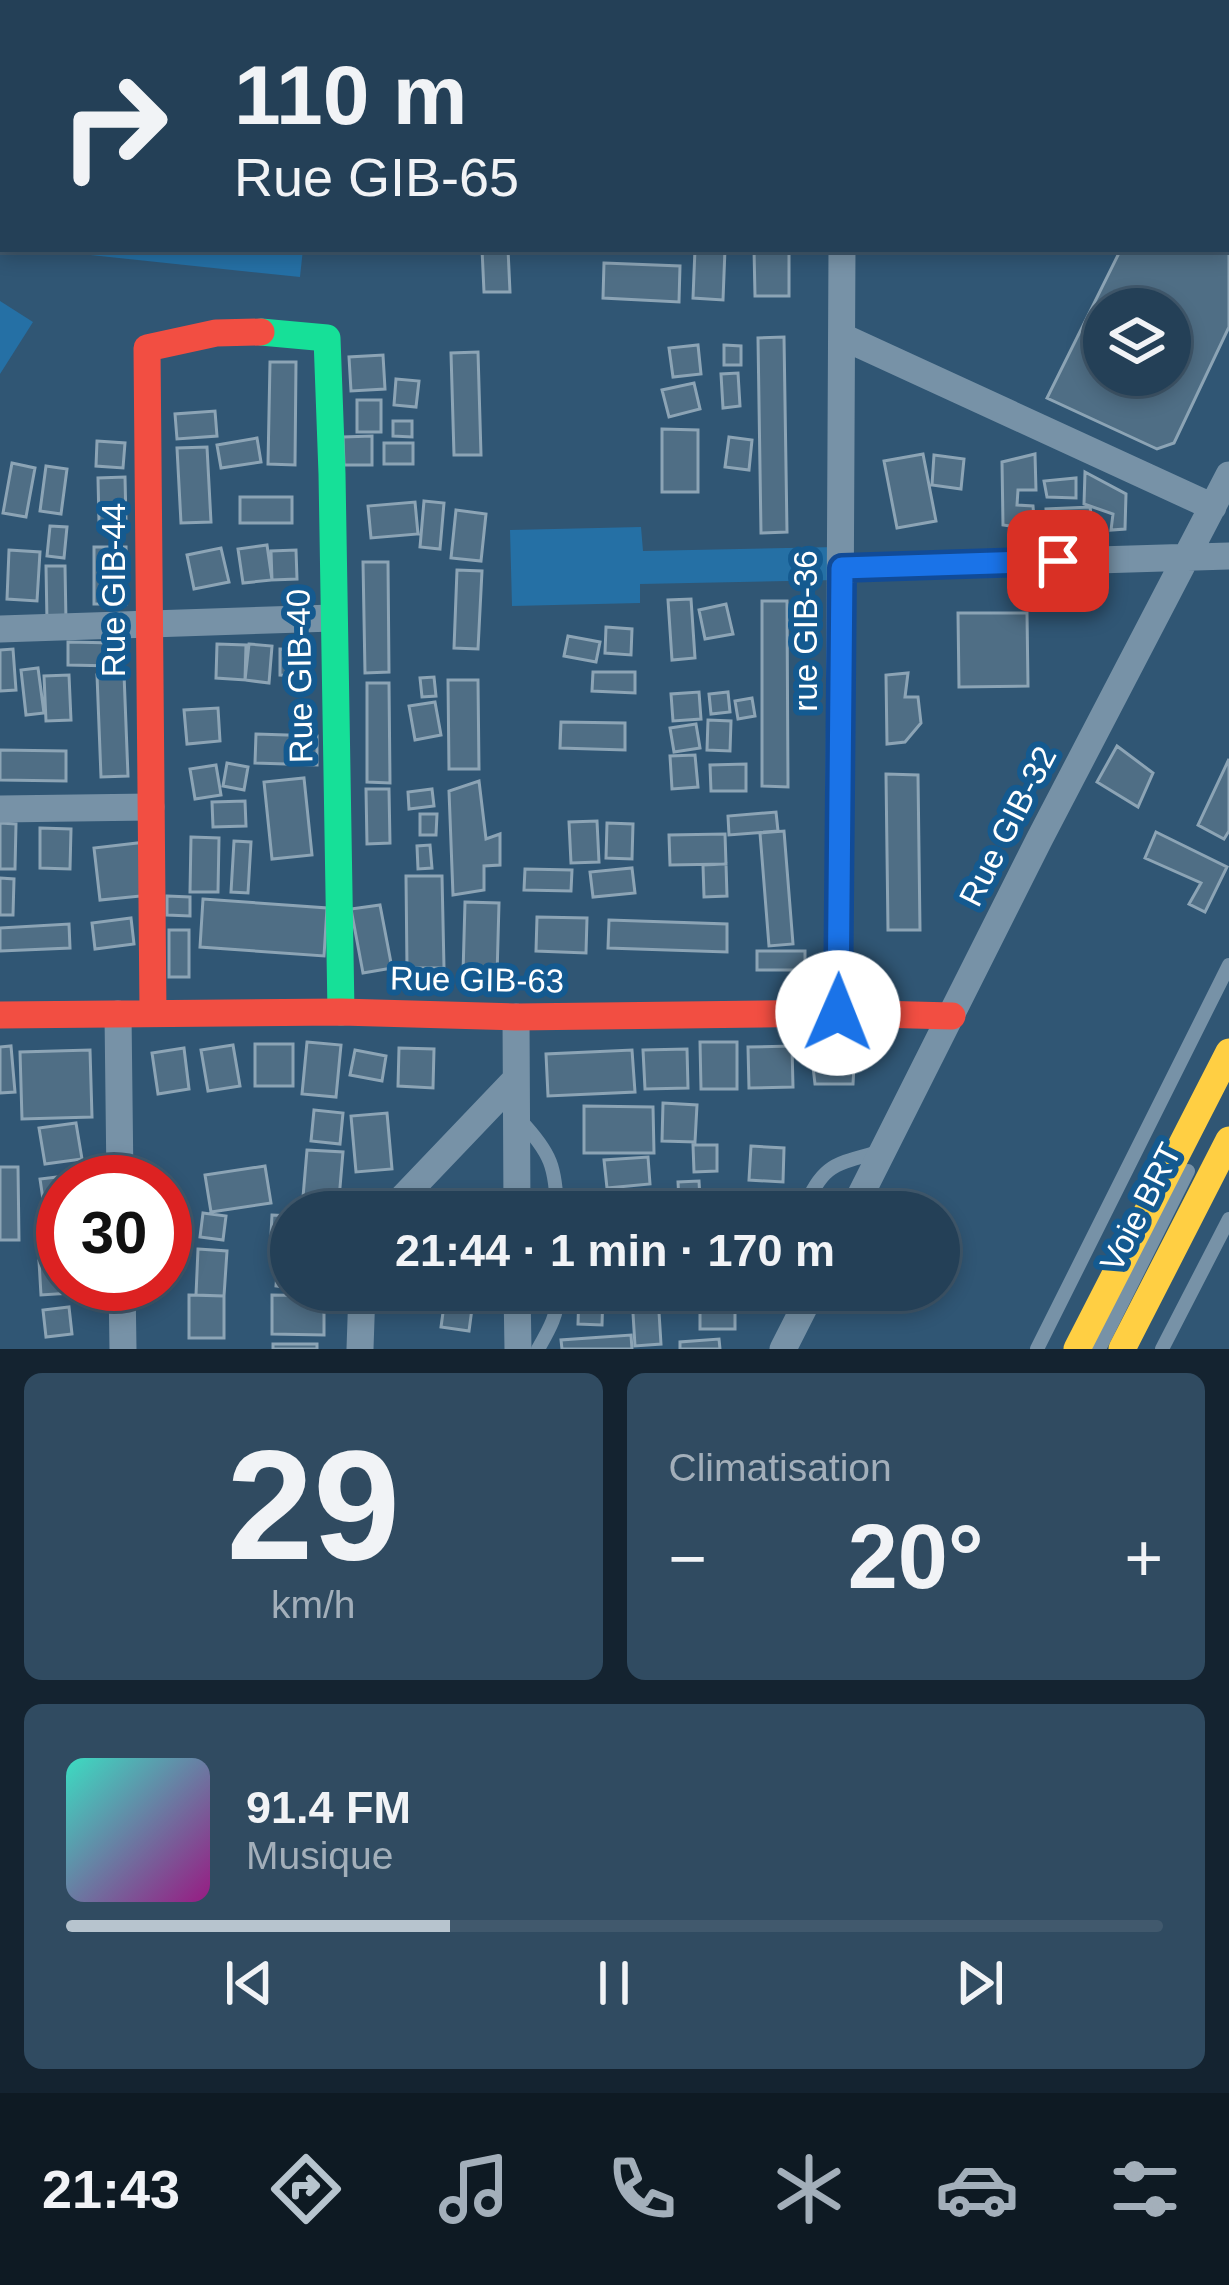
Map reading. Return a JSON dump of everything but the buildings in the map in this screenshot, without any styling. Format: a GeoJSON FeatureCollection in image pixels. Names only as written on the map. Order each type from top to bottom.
{"type":"FeatureCollection","features":[{"type":"Feature","properties":{"kind":"street","name":"rue GIB-36"},"geometry":{"type":"LineString","coordinates":[[838,1013],[842,252]]}},
{"type":"Feature","properties":{"kind":"street","name":"Rue GIB-44"},"geometry":{"type":"LineString","coordinates":[[153,1013],[147,347],[246,331],[326,338]]}},
{"type":"Feature","properties":{"kind":"street"},"geometry":{"type":"LineString","coordinates":[[843,337],[1213,506]]}},
{"type":"Feature","properties":{"kind":"street","name":"Rue GIB-40"},"geometry":{"type":"LineString","coordinates":[[326,338],[341,1012]]}},
{"type":"Feature","properties":{"kind":"street","name":"Rue GIB-32"},"geometry":{"type":"LineString","coordinates":[[863,1191],[1229,475]]}},
{"type":"Feature","properties":{"kind":"street"},"geometry":{"type":"LineString","coordinates":[[842,568],[1229,556]]}},
{"type":"Feature","properties":{"kind":"street"},"geometry":{"type":"LineString","coordinates":[[0,629],[333,619]]}},
{"type":"Feature","properties":{"kind":"street"},"geometry":{"type":"LineString","coordinates":[[0,809],[151,807]]}},
{"type":"Feature","properties":{"kind":"street"},"geometry":{"type":"LineString","coordinates":[[118,1014],[120,1155]]}},
{"type":"Feature","properties":{"kind":"street","name":"Rue GIB-63"},"geometry":{"type":"LineString","coordinates":[[0,1015],[952,1016]]}},
{"type":"Feature","properties":{"kind":"street"},"geometry":{"type":"LineString","coordinates":[[516,1017],[517,1191]]}},
{"type":"Feature","properties":{"kind":"street"},"geometry":{"type":"LineString","coordinates":[[1077,1349],[1229,1052]]}},
{"type":"Feature","properties":{"kind":"street"},"geometry":{"type":"LineString","coordinates":[[408,1191],[516,1079]]}},
{"type":"Feature","properties":{"kind":"street"},"geometry":{"type":"LineString","coordinates":[[1123,1349],[1229,1140]]}},
{"type":"Feature","properties":{"kind":"street"},"geometry":{"type":"LineString","coordinates":[[122,1311],[123,1349]]}},
{"type":"Feature","properties":{"kind":"street"},"geometry":{"type":"LineString","coordinates":[[360,1349],[361,1311]]}},
{"type":"Feature","properties":{"kind":"street"},"geometry":{"type":"LineString","coordinates":[[517,1311],[518,1349]]}},
{"type":"Feature","properties":{"kind":"street"},"geometry":{"type":"LineString","coordinates":[[784,1349],[799,1311]]}},
{"type":"Feature","properties":{"kind":"lane"},"geometry":{"type":"LineString","coordinates":[[1037,1349],[1229,965]]}},
{"type":"Feature","properties":{"kind":"lane"},"geometry":{"type":"LineString","coordinates":[[516,1117],[544,1146],[556,1191]]}},
{"type":"Feature","properties":{"kind":"lane","name":"Voie BRT"},"geometry":{"type":"LineString","coordinates":[[1099,1349],[1199,1150]]}},
{"type":"Feature","properties":{"kind":"lane"},"geometry":{"type":"LineString","coordinates":[[811,1191],[830,1167],[883,1151]]}},
{"type":"Feature","properties":{"kind":"lane"},"geometry":{"type":"LineString","coordinates":[[1162,1349],[1229,1219]]}},
{"type":"Feature","properties":{"kind":"lane"},"geometry":{"type":"LineString","coordinates":[[538,1349],[556,1311]]}},
{"type":"Feature","properties":{"kind":"shaded area"},"geometry":{"type":"Polygon","coordinates":[[[81,252],[303,252],[300,277],[81,252]]]}},
{"type":"Feature","properties":{"kind":"shaded area"},"geometry":{"type":"Polygon","coordinates":[[[0,301],[33,322],[0,374],[0,301]]]}},
{"type":"Feature","properties":{"kind":"shaded area"},"geometry":{"type":"Polygon","coordinates":[[[641,527],[643,551],[837,547],[838,580],[640,584],[640,603],[512,606],[510,530],[641,527]]]}},
{"type":"Feature","properties":{"kind":"traffic: fast"},"geometry":{"type":"LineString","coordinates":[[261,332],[327,338],[341,1012]]}},
{"type":"Feature","properties":{"kind":"traffic: slow"},"geometry":{"type":"LineString","coordinates":[[1077,1349],[1229,1052]]}},
{"type":"Feature","properties":{"kind":"traffic: slow"},"geometry":{"type":"LineString","coordinates":[[1122,1349],[1229,1140]]}},
{"type":"Feature","properties":{"kind":"traffic: jam"},"geometry":{"type":"LineString","coordinates":[[153,1013],[147,348],[216,333],[261,332]]}},
{"type":"Feature","properties":{"kind":"traffic: jam"},"geometry":{"type":"LineString","coordinates":[[0,1015],[952,1016]]}},
{"type":"Feature","properties":{"kind":"route"},"geometry":{"type":"LineString","coordinates":[[838,1013],[842,568],[1058,561]]}}]}
